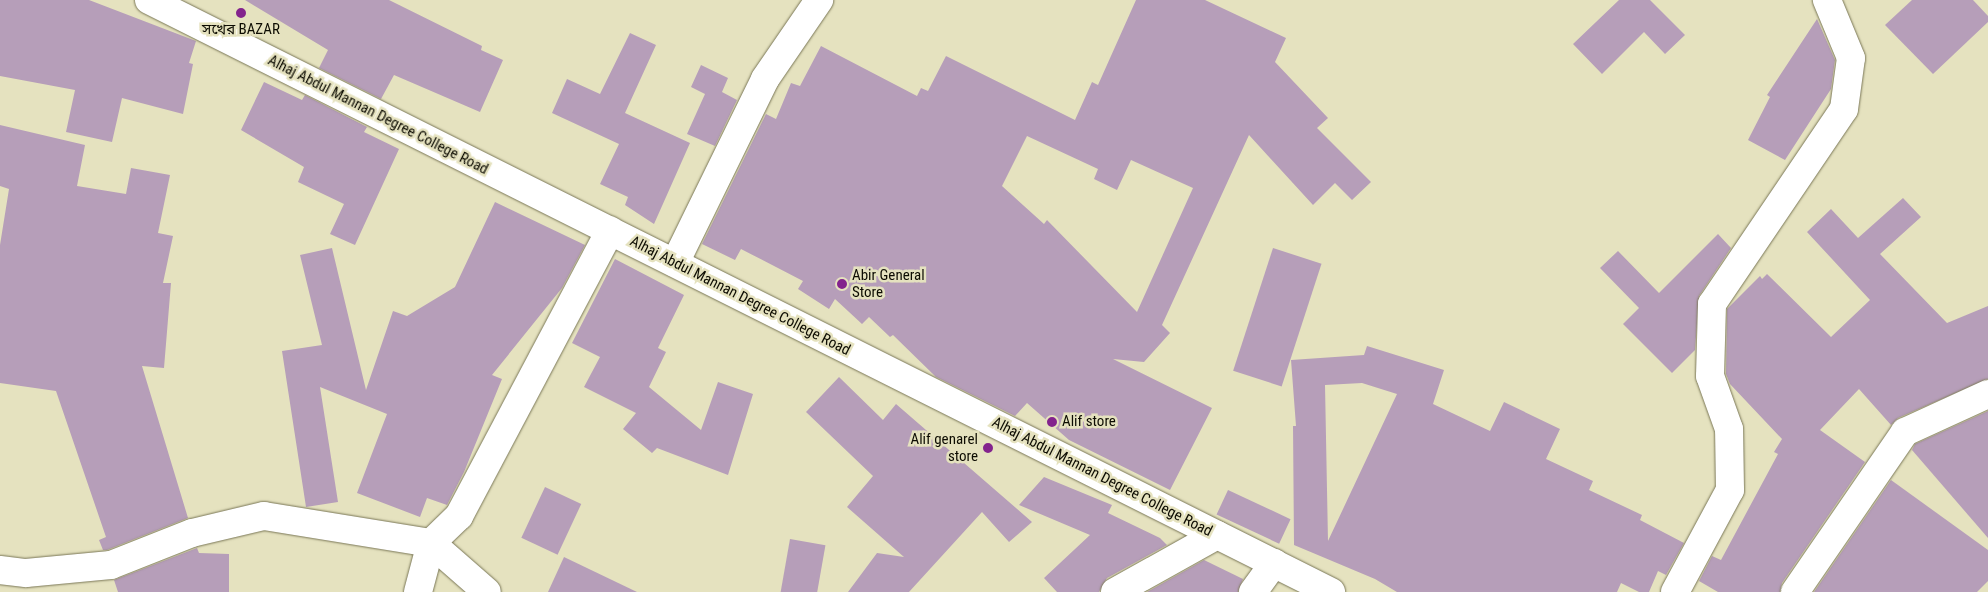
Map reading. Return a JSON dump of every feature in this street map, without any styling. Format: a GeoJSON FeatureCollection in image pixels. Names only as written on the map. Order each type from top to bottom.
{"type":"FeatureCollection","features":[{"type":"Feature","properties":{"kind":"street","name":"Alhaj Abdul Mannan Degree College Road"},"geometry":{"type":"LineString","coordinates":[[149,0],[1331,592]]}},
{"type":"Feature","properties":{"kind":"street"},"geometry":{"type":"LineString","coordinates":[[674,263],[765,79],[819,0]]}},
{"type":"Feature","properties":{"kind":"street"},"geometry":{"type":"LineString","coordinates":[[1675,592],[1730,490],[1729,429],[1710,376],[1712,304],[1844,110],[1851,58],[1827,0]]}},
{"type":"Feature","properties":{"kind":"street"},"geometry":{"type":"LineString","coordinates":[[418,592],[431,543],[459,516],[610,231]]}},
{"type":"Feature","properties":{"kind":"street"},"geometry":{"type":"LineString","coordinates":[[1795,592],[1905,432],[1988,394]]}},
{"type":"Feature","properties":{"kind":"street"},"geometry":{"type":"LineString","coordinates":[[0,570],[26,573],[111,565],[192,533],[264,516],[431,543],[487,592]]}},
{"type":"Feature","properties":{"kind":"street"},"geometry":{"type":"LineString","coordinates":[[1115,592],[1217,535]]}},
{"type":"Feature","properties":{"kind":"street"},"geometry":{"type":"LineString","coordinates":[[1253,592],[1274,564]]}},
{"type":"Feature","properties":{"kind":"building"},"geometry":{"type":"Polygon","coordinates":[[[0,0],[89,0],[196,41],[189,63],[193,64],[183,114],[122,98],[112,142],[66,132],[75,90],[0,76],[0,0]]]}},
{"type":"Feature","properties":{"kind":"building"},"geometry":{"type":"Polygon","coordinates":[[[245,0],[389,0],[482,46],[481,50],[503,60],[480,112],[394,75],[381,99],[319,68],[328,50],[245,0]]]}},
{"type":"Feature","properties":{"kind":"building"},"geometry":{"type":"Polygon","coordinates":[[[1136,0],[1205,0],[1286,38],[1275,62],[1328,118],[1317,128],[1371,182],[1352,200],[1335,183],[1313,205],[1249,135],[1162,325],[1170,333],[1144,362],[1113,359],[1212,408],[1170,490],[1069,440],[1027,403],[1015,416],[936,377],[893,335],[890,337],[869,317],[862,324],[835,299],[829,309],[798,289],[803,281],[741,249],[735,260],[702,244],[766,114],[776,119],[791,83],[800,86],[821,46],[917,96],[921,88],[928,91],[946,56],[1075,120],[1092,82],[1098,85],[1136,0]],[[1027,136],[1002,186],[1044,224],[1047,220],[1137,312],[1193,188],[1131,160],[1117,190],[1094,179],[1098,169],[1027,136]]]}},
{"type":"Feature","properties":{"kind":"building"},"geometry":{"type":"Polygon","coordinates":[[[1619,0],[1650,0],[1685,35],[1665,54],[1644,32],[1602,74],[1573,44],[1619,0]]]}},
{"type":"Feature","properties":{"kind":"building"},"geometry":{"type":"Polygon","coordinates":[[[1912,0],[1973,0],[1988,16],[1988,22],[1933,74],[1885,25],[1912,0]]]}},
{"type":"Feature","properties":{"kind":"building"},"geometry":{"type":"Polygon","coordinates":[[[1817,19],[1835,60],[1831,89],[1785,160],[1748,140],[1770,97],[1767,95],[1817,19]]]}},
{"type":"Feature","properties":{"kind":"building"},"geometry":{"type":"Polygon","coordinates":[[[630,33],[656,45],[625,113],[690,143],[654,224],[625,205],[628,197],[600,184],[619,144],[552,113],[567,79],[600,94],[630,33]]]}},
{"type":"Feature","properties":{"kind":"building"},"geometry":{"type":"Polygon","coordinates":[[[701,65],[728,78],[722,92],[737,100],[715,146],[687,134],[705,94],[691,87],[701,65]]]}},
{"type":"Feature","properties":{"kind":"building"},"geometry":{"type":"Polygon","coordinates":[[[264,82],[302,100],[305,95],[367,127],[364,132],[399,149],[355,245],[330,234],[344,204],[298,182],[304,167],[241,130],[264,82]]]}},
{"type":"Feature","properties":{"kind":"building"},"geometry":{"type":"Polygon","coordinates":[[[0,125],[85,145],[77,186],[126,194],[131,168],[170,175],[158,233],[173,236],[163,283],[171,283],[164,368],[142,366],[188,518],[107,550],[103,550],[99,540],[106,537],[56,391],[0,383],[0,245],[9,189],[0,186],[0,125]]]}},
{"type":"Feature","properties":{"kind":"building"},"geometry":{"type":"Polygon","coordinates":[[[1903,198],[1921,217],[1880,254],[1947,323],[1988,306],[1988,379],[1898,418],[1891,425],[1859,389],[1820,430],[1865,462],[1782,583],[1780,592],[1718,592],[1699,581],[1712,556],[1721,560],[1778,454],[1774,452],[1782,439],[1730,384],[1726,374],[1727,309],[1760,276],[1762,279],[1767,274],[1831,337],[1870,300],[1807,232],[1831,209],[1858,238],[1903,198]]]}},
{"type":"Feature","properties":{"kind":"building"},"geometry":{"type":"Polygon","coordinates":[[[495,202],[585,245],[562,288],[492,375],[502,379],[464,472],[447,505],[427,498],[420,517],[357,493],[387,414],[320,387],[338,502],[306,507],[282,351],[322,345],[300,255],[332,248],[366,390],[393,311],[407,316],[455,287],[495,202]]]}},
{"type":"Feature","properties":{"kind":"building"},"geometry":{"type":"Polygon","coordinates":[[[1718,234],[1731,248],[1699,296],[1695,350],[1672,373],[1623,324],[1639,308],[1600,268],[1618,251],[1659,293],[1718,234]]]}},
{"type":"Feature","properties":{"kind":"building"},"geometry":{"type":"Polygon","coordinates":[[[1273,248],[1322,264],[1282,386],[1233,371],[1273,248]]]}},
{"type":"Feature","properties":{"kind":"building"},"geometry":{"type":"Polygon","coordinates":[[[615,259],[684,295],[658,348],[666,352],[649,387],[701,430],[718,382],[753,394],[728,475],[657,448],[652,453],[623,429],[636,413],[584,387],[600,357],[572,343],[615,259]]]}},
{"type":"Feature","properties":{"kind":"building"},"geometry":{"type":"Polygon","coordinates":[[[1367,346],[1444,370],[1433,404],[1490,431],[1504,402],[1560,429],[1546,459],[1593,481],[1589,490],[1642,515],[1640,520],[1684,543],[1666,575],[1658,571],[1649,592],[1639,592],[1621,583],[1617,592],[1397,592],[1375,579],[1294,545],[1293,426],[1296,426],[1291,360],[1364,355],[1367,346]],[[1362,383],[1325,385],[1328,541],[1397,394],[1362,383]]]}},
{"type":"Feature","properties":{"kind":"building"},"geometry":{"type":"Polygon","coordinates":[[[839,377],[883,420],[896,404],[1032,522],[1009,542],[982,512],[909,592],[848,592],[877,553],[904,557],[847,507],[873,476],[806,412],[839,377]]]}},
{"type":"Feature","properties":{"kind":"building"},"geometry":{"type":"Polygon","coordinates":[[[1988,411],[1988,538],[1912,450],[1915,444],[1988,411]]]}},
{"type":"Feature","properties":{"kind":"building"},"geometry":{"type":"Polygon","coordinates":[[[1044,477],[1112,505],[1108,513],[1160,538],[1167,545],[1107,578],[1099,592],[1057,592],[1044,578],[1090,535],[1019,505],[1044,477]]]}},
{"type":"Feature","properties":{"kind":"building"},"geometry":{"type":"Polygon","coordinates":[[[1891,480],[1988,550],[1988,581],[1977,592],[1814,592],[1891,480]]]}},
{"type":"Feature","properties":{"kind":"building"},"geometry":{"type":"Polygon","coordinates":[[[545,487],[581,504],[558,555],[521,538],[545,487]]]}},
{"type":"Feature","properties":{"kind":"building"},"geometry":{"type":"Polygon","coordinates":[[[1228,490],[1291,519],[1279,544],[1217,514],[1228,490]]]}},
{"type":"Feature","properties":{"kind":"building"},"geometry":{"type":"Polygon","coordinates":[[[790,539],[825,545],[817,592],[781,592],[790,539]]]}},
{"type":"Feature","properties":{"kind":"building"},"geometry":{"type":"Polygon","coordinates":[[[197,548],[199,553],[229,554],[229,592],[118,592],[114,580],[197,548]]]}},
{"type":"Feature","properties":{"kind":"building"},"geometry":{"type":"Polygon","coordinates":[[[564,557],[637,592],[548,592],[564,557]]]}},
{"type":"Feature","properties":{"kind":"building"},"geometry":{"type":"Polygon","coordinates":[[[1204,560],[1243,579],[1238,592],[1147,592],[1204,560]]]}},
{"type":"Feature","properties":{"kind":"place","name":"সখের BAZAR"},"geometry":{"type":"Point","coordinates":[241,13]}},
{"type":"Feature","properties":{"kind":"place","name":"Abir General Store"},"geometry":{"type":"Point","coordinates":[842,284]}},
{"type":"Feature","properties":{"kind":"place","name":"Alif store"},"geometry":{"type":"Point","coordinates":[1052,422]}},
{"type":"Feature","properties":{"kind":"place","name":"Alif genarel store"},"geometry":{"type":"Point","coordinates":[988,448]}}]}
